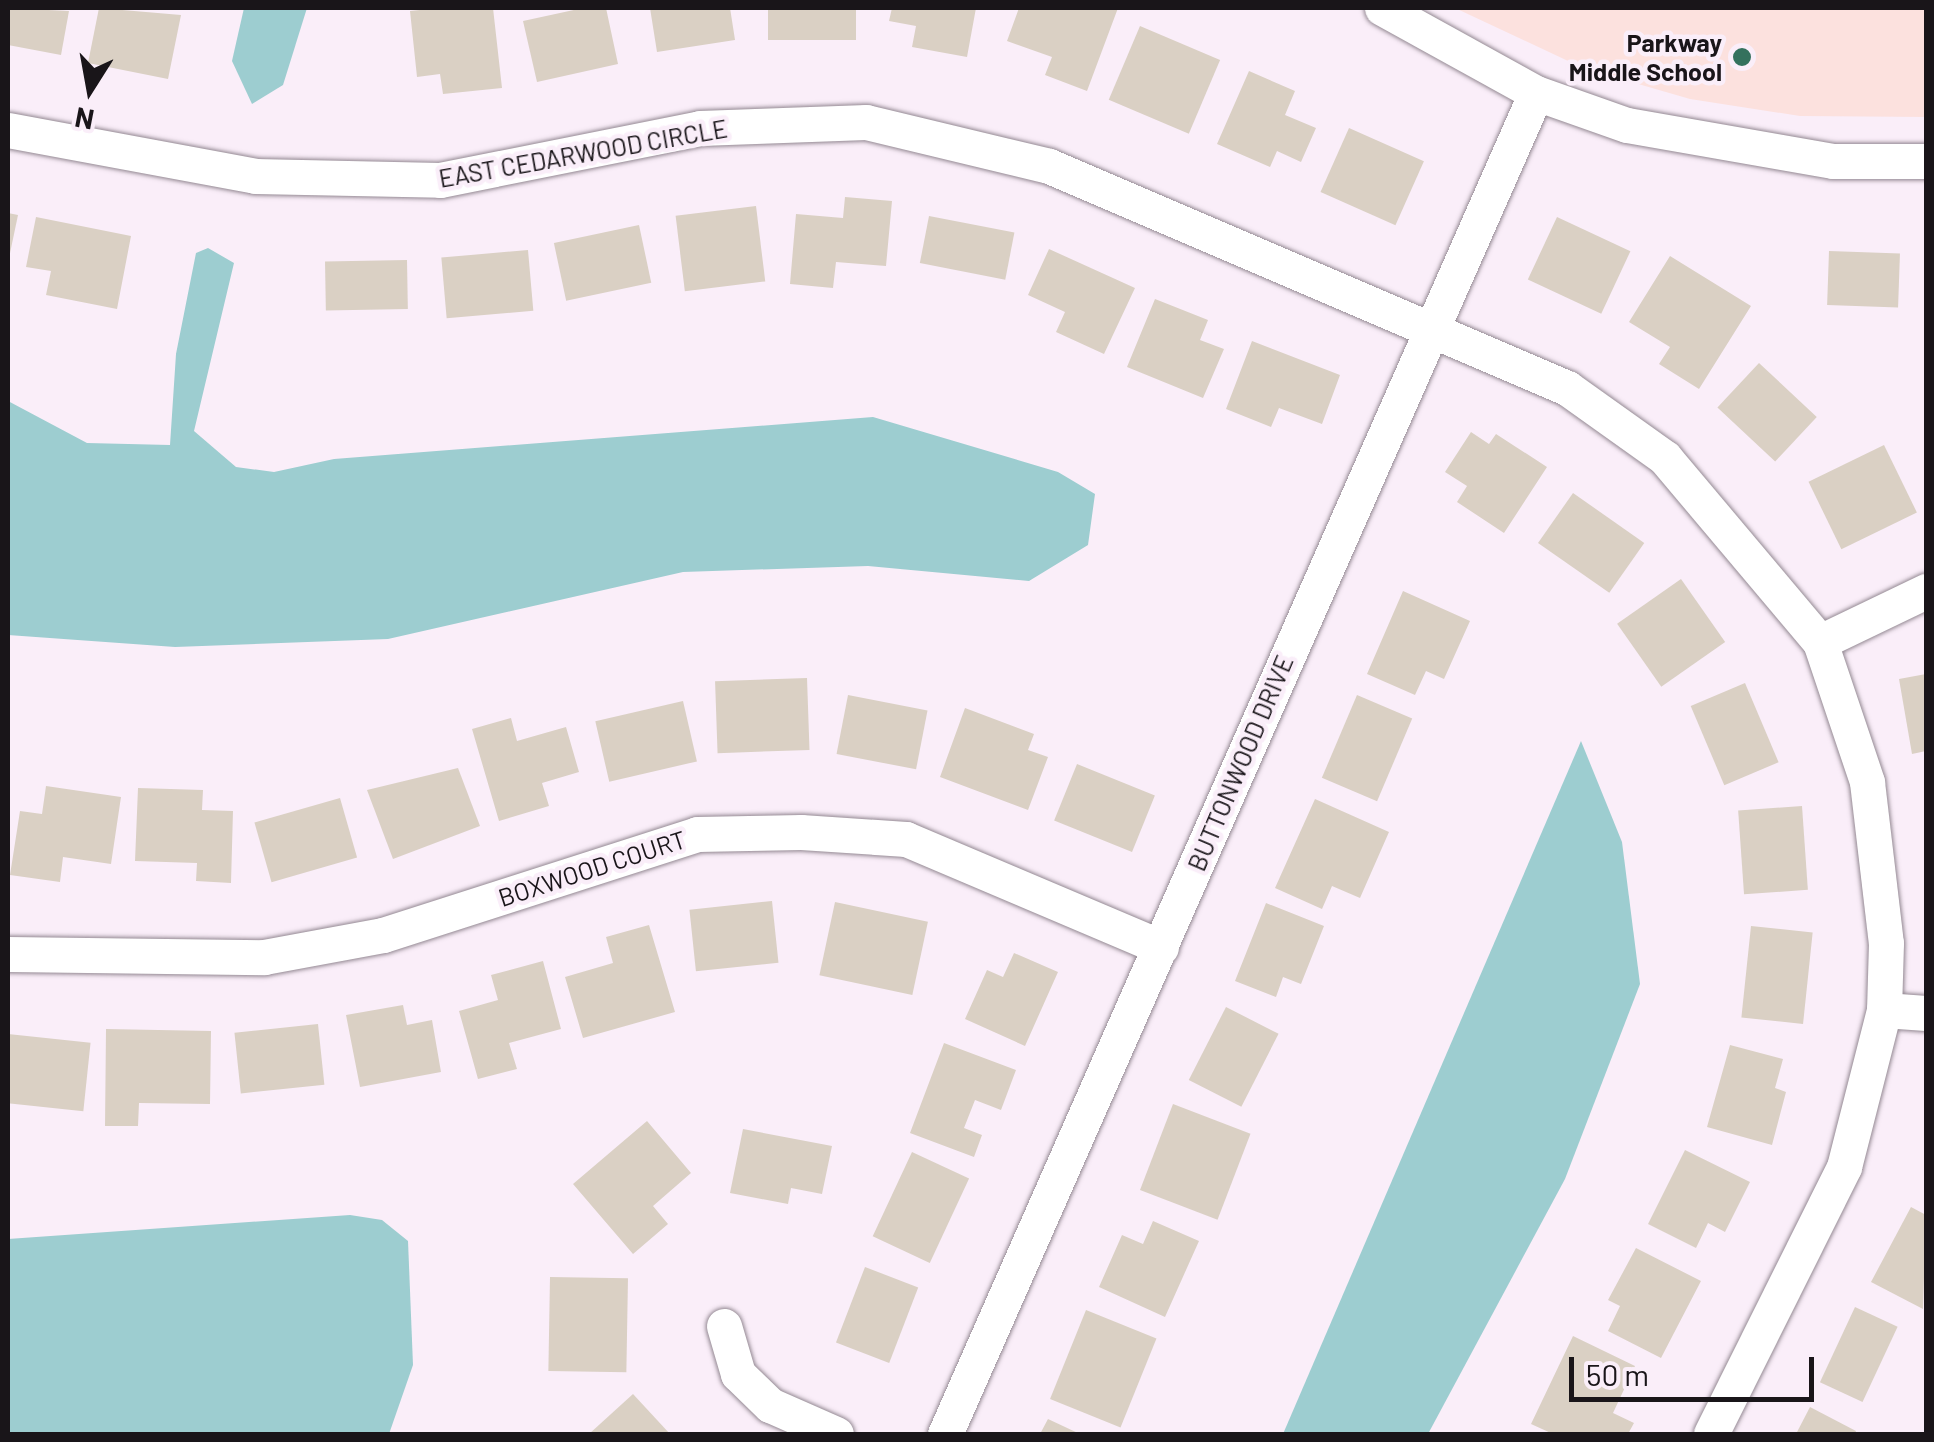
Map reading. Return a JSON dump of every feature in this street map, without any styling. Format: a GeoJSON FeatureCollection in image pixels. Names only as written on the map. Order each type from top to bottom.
{"type":"FeatureCollection","features":[{"type":"Feature","properties":{"kind":"street"},"geometry":{"type":"LineString","coordinates":[[1382,8],[1536,93],[1627,125],[1752,152],[1926,161]]}},
{"type":"Feature","properties":{"kind":"street","name":"BUTTONWOOD DRIVE"},"geometry":{"type":"LineString","coordinates":[[945,1434],[1161,947],[1426,326],[1536,93]]}},
{"type":"Feature","properties":{"kind":"street","name":"EAST CEDARWOOD CIRCLE"},"geometry":{"type":"LineString","coordinates":[[8,130],[255,176],[440,180],[700,128],[866,122],[1049,166],[1567,388],[1665,458],[1820,642]]}},
{"type":"Feature","properties":{"kind":"street"},"geometry":{"type":"LineString","coordinates":[[1711,1434],[1844,1167],[1884,1010],[1867,782],[1820,642],[1926,591]]}},
{"type":"Feature","properties":{"kind":"street","name":"BOXWOOD COURT"},"geometry":{"type":"LineString","coordinates":[[8,954],[264,957],[383,935],[696,834],[801,832],[906,840],[1161,947]]}},
{"type":"Feature","properties":{"kind":"street"},"geometry":{"type":"LineString","coordinates":[[1884,1010],[1926,1013]]}},
{"type":"Feature","properties":{"kind":"street"},"geometry":{"type":"LineString","coordinates":[[724,1326],[738,1374],[770,1406],[836,1434]]}},
{"type":"Feature","properties":{"kind":"shaded area","name":"Parkway Middle School"},"geometry":{"type":"Polygon","coordinates":[[[1455,8],[1926,8],[1926,117],[1800,116],[1690,99],[1583,68],[1455,8]]]}},
{"type":"Feature","properties":{"kind":"water"},"geometry":{"type":"Polygon","coordinates":[[[244,8],[307,8],[283,85],[252,104],[232,61],[244,8]]]}},
{"type":"Feature","properties":{"kind":"water"},"geometry":{"type":"Polygon","coordinates":[[[208,248],[234,263],[194,431],[236,467],[274,472],[334,459],[873,417],[1058,472],[1095,494],[1088,545],[1029,581],[868,566],[683,572],[388,639],[175,647],[8,635],[8,401],[87,443],[170,445],[176,354],[196,253],[208,248]]]}},
{"type":"Feature","properties":{"kind":"water"},"geometry":{"type":"Polygon","coordinates":[[[1581,741],[1622,842],[1640,984],[1565,1179],[1428,1434],[1283,1434],[1581,741]]]}},
{"type":"Feature","properties":{"kind":"water"},"geometry":{"type":"Polygon","coordinates":[[[350,1215],[382,1220],[408,1241],[413,1365],[389,1434],[8,1434],[8,1239],[350,1215]]]}},
{"type":"Feature","properties":{"kind":"building"},"geometry":{"type":"Polygon","coordinates":[[[8,8],[69,11],[61,55],[8,45],[8,8]]]}},
{"type":"Feature","properties":{"kind":"building"},"geometry":{"type":"Polygon","coordinates":[[[99,8],[181,15],[168,79],[88,63],[99,8]]]}},
{"type":"Feature","properties":{"kind":"building"},"geometry":{"type":"Polygon","coordinates":[[[493,8],[502,88],[443,94],[440,74],[417,77],[410,11],[493,8]]]}},
{"type":"Feature","properties":{"kind":"building"},"geometry":{"type":"Polygon","coordinates":[[[583,8],[606,8],[618,64],[537,82],[523,21],[583,8]]]}},
{"type":"Feature","properties":{"kind":"building"},"geometry":{"type":"Polygon","coordinates":[[[650,8],[730,8],[735,40],[657,52],[650,8]]]}},
{"type":"Feature","properties":{"kind":"building"},"geometry":{"type":"Polygon","coordinates":[[[768,8],[856,8],[856,40],[768,40],[768,8]]]}},
{"type":"Feature","properties":{"kind":"building"},"geometry":{"type":"Polygon","coordinates":[[[892,8],[976,8],[967,57],[912,47],[916,26],[889,21],[892,8]]]}},
{"type":"Feature","properties":{"kind":"building"},"geometry":{"type":"Polygon","coordinates":[[[1019,8],[1118,8],[1087,91],[1045,75],[1052,57],[1007,41],[1019,8]]]}},
{"type":"Feature","properties":{"kind":"building"},"geometry":{"type":"Polygon","coordinates":[[[1140,26],[1220,60],[1189,134],[1109,100],[1140,26]]]}},
{"type":"Feature","properties":{"kind":"building"},"geometry":{"type":"Polygon","coordinates":[[[1249,71],[1295,91],[1285,115],[1316,128],[1301,162],[1277,151],[1270,167],[1217,144],[1249,71]]]}},
{"type":"Feature","properties":{"kind":"building"},"geometry":{"type":"Polygon","coordinates":[[[1349,128],[1424,161],[1395,225],[1321,192],[1349,128]]]}},
{"type":"Feature","properties":{"kind":"building"},"geometry":{"type":"Polygon","coordinates":[[[845,197],[892,201],[886,266],[836,262],[833,288],[790,284],[796,214],[843,218],[845,197]]]}},
{"type":"Feature","properties":{"kind":"building"},"geometry":{"type":"Polygon","coordinates":[[[756,206],[765,281],[685,291],[676,216],[756,206]]]}},
{"type":"Feature","properties":{"kind":"building"},"geometry":{"type":"Polygon","coordinates":[[[8,213],[18,215],[9,258],[8,258],[8,213]]]}},
{"type":"Feature","properties":{"kind":"building"},"geometry":{"type":"Polygon","coordinates":[[[929,216],[1014,233],[1005,280],[920,263],[929,216]]]}},
{"type":"Feature","properties":{"kind":"building"},"geometry":{"type":"Polygon","coordinates":[[[36,217],[131,236],[117,309],[46,295],[51,271],[26,267],[36,217]]]}},
{"type":"Feature","properties":{"kind":"building"},"geometry":{"type":"Polygon","coordinates":[[[1557,217],[1630,251],[1601,314],[1528,280],[1557,217]]]}},
{"type":"Feature","properties":{"kind":"building"},"geometry":{"type":"Polygon","coordinates":[[[639,225],[651,283],[566,301],[554,243],[639,225]]]}},
{"type":"Feature","properties":{"kind":"building"},"geometry":{"type":"Polygon","coordinates":[[[1049,249],[1135,288],[1104,354],[1056,332],[1065,312],[1028,295],[1049,249]]]}},
{"type":"Feature","properties":{"kind":"building"},"geometry":{"type":"Polygon","coordinates":[[[528,250],[533,311],[447,318],[441,258],[528,250]]]}},
{"type":"Feature","properties":{"kind":"building"},"geometry":{"type":"Polygon","coordinates":[[[1829,251],[1900,253],[1898,307],[1827,305],[1829,251]]]}},
{"type":"Feature","properties":{"kind":"building"},"geometry":{"type":"Polygon","coordinates":[[[1670,256],[1751,306],[1699,389],[1659,364],[1670,347],[1629,322],[1670,256]]]}},
{"type":"Feature","properties":{"kind":"building"},"geometry":{"type":"Polygon","coordinates":[[[407,260],[408,309],[326,310],[325,261],[407,260]]]}},
{"type":"Feature","properties":{"kind":"building"},"geometry":{"type":"Polygon","coordinates":[[[1155,299],[1208,320],[1200,340],[1224,349],[1203,398],[1127,367],[1155,299]]]}},
{"type":"Feature","properties":{"kind":"building"},"geometry":{"type":"Polygon","coordinates":[[[1252,341],[1340,375],[1322,424],[1279,408],[1271,427],[1226,409],[1252,341]]]}},
{"type":"Feature","properties":{"kind":"building"},"geometry":{"type":"Polygon","coordinates":[[[1759,363],[1817,417],[1775,461],[1717,408],[1759,363]]]}},
{"type":"Feature","properties":{"kind":"building"},"geometry":{"type":"Polygon","coordinates":[[[1471,432],[1489,444],[1496,434],[1547,467],[1504,533],[1457,502],[1467,486],[1445,472],[1471,432]]]}},
{"type":"Feature","properties":{"kind":"building"},"geometry":{"type":"Polygon","coordinates":[[[1884,445],[1917,512],[1841,549],[1809,482],[1884,445]]]}},
{"type":"Feature","properties":{"kind":"building"},"geometry":{"type":"Polygon","coordinates":[[[1573,493],[1644,543],[1609,593],[1538,543],[1573,493]]]}},
{"type":"Feature","properties":{"kind":"building"},"geometry":{"type":"Polygon","coordinates":[[[1681,579],[1725,642],[1661,687],[1617,624],[1681,579]]]}},
{"type":"Feature","properties":{"kind":"building"},"geometry":{"type":"Polygon","coordinates":[[[1403,591],[1470,621],[1444,679],[1426,671],[1415,695],[1367,674],[1403,591]]]}},
{"type":"Feature","properties":{"kind":"building"},"geometry":{"type":"Polygon","coordinates":[[[1926,674],[1926,751],[1912,754],[1899,679],[1926,674]]]}},
{"type":"Feature","properties":{"kind":"building"},"geometry":{"type":"Polygon","coordinates":[[[807,678],[810,750],[718,753],[715,681],[807,678]]]}},
{"type":"Feature","properties":{"kind":"building"},"geometry":{"type":"Polygon","coordinates":[[[1745,683],[1779,762],[1724,785],[1691,706],[1745,683]]]}},
{"type":"Feature","properties":{"kind":"building"},"geometry":{"type":"Polygon","coordinates":[[[848,695],[928,710],[916,769],[837,754],[848,695]]]}},
{"type":"Feature","properties":{"kind":"building"},"geometry":{"type":"Polygon","coordinates":[[[1357,695],[1412,718],[1377,801],[1322,778],[1357,695]]]}},
{"type":"Feature","properties":{"kind":"building"},"geometry":{"type":"Polygon","coordinates":[[[683,701],[697,761],[609,782],[595,721],[683,701]]]}},
{"type":"Feature","properties":{"kind":"building"},"geometry":{"type":"Polygon","coordinates":[[[965,708],[1034,734],[1028,750],[1048,757],[1028,810],[940,777],[965,708]]]}},
{"type":"Feature","properties":{"kind":"building"},"geometry":{"type":"Polygon","coordinates":[[[511,718],[517,741],[566,727],[579,772],[542,783],[549,806],[499,821],[472,729],[511,718]]]}},
{"type":"Feature","properties":{"kind":"building"},"geometry":{"type":"Polygon","coordinates":[[[1077,764],[1155,795],[1132,852],[1054,821],[1077,764]]]}},
{"type":"Feature","properties":{"kind":"building"},"geometry":{"type":"Polygon","coordinates":[[[458,768],[480,826],[393,859],[367,790],[458,768]]]}},
{"type":"Feature","properties":{"kind":"building"},"geometry":{"type":"Polygon","coordinates":[[[46,786],[121,797],[111,864],[63,857],[60,882],[10,875],[20,811],[42,814],[46,786]]]}},
{"type":"Feature","properties":{"kind":"building"},"geometry":{"type":"Polygon","coordinates":[[[138,788],[203,790],[202,810],[233,811],[231,883],[196,881],[197,863],[135,861],[138,788]]]}},
{"type":"Feature","properties":{"kind":"building"},"geometry":{"type":"Polygon","coordinates":[[[340,798],[357,858],[272,882],[254,823],[340,798]]]}},
{"type":"Feature","properties":{"kind":"building"},"geometry":{"type":"Polygon","coordinates":[[[1315,799],[1389,832],[1360,898],[1332,886],[1322,909],[1275,888],[1315,799]]]}},
{"type":"Feature","properties":{"kind":"building"},"geometry":{"type":"Polygon","coordinates":[[[1802,806],[1808,890],[1744,894],[1738,810],[1802,806]]]}},
{"type":"Feature","properties":{"kind":"building"},"geometry":{"type":"Polygon","coordinates":[[[772,901],[778,963],[696,971],[689,910],[772,901]]]}},
{"type":"Feature","properties":{"kind":"building"},"geometry":{"type":"Polygon","coordinates":[[[835,902],[928,922],[912,995],[819,975],[835,902]]]}},
{"type":"Feature","properties":{"kind":"building"},"geometry":{"type":"Polygon","coordinates":[[[1266,903],[1324,926],[1301,984],[1283,977],[1276,997],[1235,981],[1266,903]]]}},
{"type":"Feature","properties":{"kind":"building"},"geometry":{"type":"Polygon","coordinates":[[[649,925],[675,1012],[583,1038],[565,977],[613,963],[606,937],[649,925]]]}},
{"type":"Feature","properties":{"kind":"building"},"geometry":{"type":"Polygon","coordinates":[[[1751,926],[1813,932],[1803,1024],[1741,1017],[1751,926]]]}},
{"type":"Feature","properties":{"kind":"building"},"geometry":{"type":"Polygon","coordinates":[[[1014,953],[1058,972],[1025,1046],[965,1019],[987,970],[1003,977],[1014,953]]]}},
{"type":"Feature","properties":{"kind":"building"},"geometry":{"type":"Polygon","coordinates":[[[543,961],[561,1029],[509,1043],[517,1069],[478,1079],[459,1011],[498,1000],[491,975],[543,961]]]}},
{"type":"Feature","properties":{"kind":"building"},"geometry":{"type":"Polygon","coordinates":[[[403,1005],[407,1025],[432,1020],[441,1072],[360,1087],[346,1015],[403,1005]]]}},
{"type":"Feature","properties":{"kind":"building"},"geometry":{"type":"Polygon","coordinates":[[[1226,1007],[1279,1034],[1241,1107],[1189,1080],[1226,1007]]]}},
{"type":"Feature","properties":{"kind":"building"},"geometry":{"type":"Polygon","coordinates":[[[318,1024],[324,1085],[241,1093],[234,1033],[318,1024]]]}},
{"type":"Feature","properties":{"kind":"building"},"geometry":{"type":"Polygon","coordinates":[[[106,1029],[211,1031],[210,1104],[139,1103],[138,1126],[105,1126],[106,1029]]]}},
{"type":"Feature","properties":{"kind":"building"},"geometry":{"type":"Polygon","coordinates":[[[8,1034],[91,1043],[83,1111],[8,1103],[8,1034]]]}},
{"type":"Feature","properties":{"kind":"building"},"geometry":{"type":"Polygon","coordinates":[[[944,1043],[1016,1070],[1001,1110],[975,1100],[964,1128],[982,1135],[974,1157],[910,1133],[944,1043]]]}},
{"type":"Feature","properties":{"kind":"building"},"geometry":{"type":"Polygon","coordinates":[[[1730,1045],[1783,1059],[1775,1088],[1786,1092],[1772,1145],[1707,1127],[1730,1045]]]}},
{"type":"Feature","properties":{"kind":"building"},"geometry":{"type":"Polygon","coordinates":[[[1173,1104],[1250,1134],[1218,1220],[1140,1190],[1173,1104]]]}},
{"type":"Feature","properties":{"kind":"building"},"geometry":{"type":"Polygon","coordinates":[[[647,1121],[691,1173],[653,1206],[668,1224],[633,1254],[573,1184],[647,1121]]]}},
{"type":"Feature","properties":{"kind":"building"},"geometry":{"type":"Polygon","coordinates":[[[743,1129],[832,1146],[822,1194],[791,1188],[788,1204],[730,1193],[743,1129]]]}},
{"type":"Feature","properties":{"kind":"building"},"geometry":{"type":"Polygon","coordinates":[[[1685,1150],[1750,1182],[1725,1232],[1708,1223],[1696,1248],[1648,1224],[1685,1150]]]}},
{"type":"Feature","properties":{"kind":"building"},"geometry":{"type":"Polygon","coordinates":[[[912,1152],[969,1179],[930,1263],[873,1236],[912,1152]]]}},
{"type":"Feature","properties":{"kind":"building"},"geometry":{"type":"Polygon","coordinates":[[[1911,1207],[1926,1215],[1923,1309],[1871,1282],[1911,1207]]]}},
{"type":"Feature","properties":{"kind":"building"},"geometry":{"type":"Polygon","coordinates":[[[1153,1221],[1199,1241],[1165,1317],[1099,1287],[1122,1235],[1143,1244],[1153,1221]]]}},
{"type":"Feature","properties":{"kind":"building"},"geometry":{"type":"Polygon","coordinates":[[[1636,1248],[1701,1281],[1661,1358],[1608,1331],[1620,1306],[1608,1300],[1636,1248]]]}},
{"type":"Feature","properties":{"kind":"building"},"geometry":{"type":"Polygon","coordinates":[[[865,1267],[918,1287],[889,1363],[836,1343],[865,1267]]]}},
{"type":"Feature","properties":{"kind":"building"},"geometry":{"type":"Polygon","coordinates":[[[550,1277],[628,1278],[626,1372],[548,1371],[550,1277]]]}},
{"type":"Feature","properties":{"kind":"building"},"geometry":{"type":"Polygon","coordinates":[[[1855,1307],[1898,1327],[1863,1402],[1820,1382],[1855,1307]]]}},
{"type":"Feature","properties":{"kind":"building"},"geometry":{"type":"Polygon","coordinates":[[[1086,1310],[1156,1338],[1121,1427],[1050,1399],[1086,1310]]]}},
{"type":"Feature","properties":{"kind":"building"},"geometry":{"type":"Polygon","coordinates":[[[1573,1336],[1635,1366],[1613,1413],[1634,1423],[1628,1434],[1553,1434],[1531,1424],[1573,1336]]]}},
{"type":"Feature","properties":{"kind":"building"},"geometry":{"type":"Polygon","coordinates":[[[633,1394],[670,1434],[589,1434],[633,1394]]]}},
{"type":"Feature","properties":{"kind":"building"},"geometry":{"type":"Polygon","coordinates":[[[1810,1407],[1856,1431],[1855,1434],[1796,1434],[1810,1407]]]}},
{"type":"Feature","properties":{"kind":"building"},"geometry":{"type":"Polygon","coordinates":[[[1048,1419],[1080,1434],[1040,1434],[1048,1419]]]}},
{"type":"Feature","properties":{"kind":"place","name":"Parkway Middle School"},"geometry":{"type":"Point","coordinates":[1742,57]}}]}
